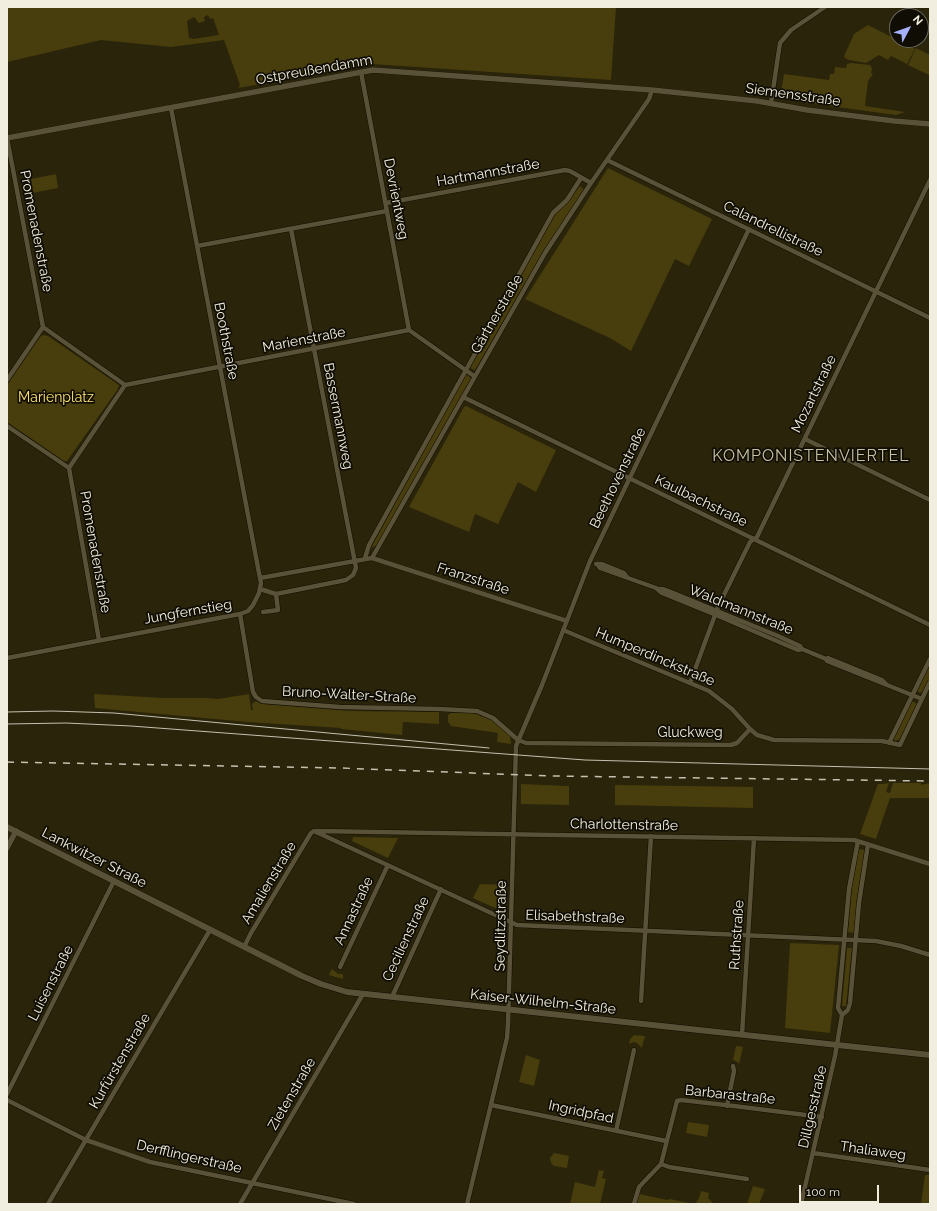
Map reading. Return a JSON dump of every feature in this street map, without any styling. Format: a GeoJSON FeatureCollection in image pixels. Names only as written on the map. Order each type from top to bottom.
{"type":"FeatureCollection","features":[{"type":"Feature","properties":{"kind":"main road","name":"Lankwitzer Straße"},"geometry":{"type":"LineString","coordinates":[[7,827],[171,910]]}},
{"type":"Feature","properties":{"kind":"main road","name":"Kaiser-Wilhelm-Straße"},"geometry":{"type":"LineString","coordinates":[[171,910],[309,979],[337,989],[363,994],[930,1055]]}},
{"type":"Feature","properties":{"kind":"street"},"geometry":{"type":"LineString","coordinates":[[771,103],[780,43],[790,30],[825,7]]}},
{"type":"Feature","properties":{"kind":"street","name":"Ostpreußendamm"},"geometry":{"type":"LineString","coordinates":[[7,138],[361,72],[379,71],[652,90]]}},
{"type":"Feature","properties":{"kind":"street","name":"Devrientweg"},"geometry":{"type":"LineString","coordinates":[[361,72],[410,330]]}},
{"type":"Feature","properties":{"kind":"street","name":"Siemensstraße"},"geometry":{"type":"LineString","coordinates":[[652,90],[771,103],[888,120],[930,124]]}},
{"type":"Feature","properties":{"kind":"street","name":"Gärtnerstraße"},"geometry":{"type":"LineString","coordinates":[[372,558],[545,252],[649,99],[652,90]]}},
{"type":"Feature","properties":{"kind":"street","name":"Boothstraße"},"geometry":{"type":"LineString","coordinates":[[171,108],[260,578]]}},
{"type":"Feature","properties":{"kind":"street","name":"Promenadenstraße"},"geometry":{"type":"LineString","coordinates":[[7,138],[43,327]]}},
{"type":"Feature","properties":{"kind":"street","name":"Calandrellistraße"},"geometry":{"type":"LineString","coordinates":[[607,160],[930,318]]}},
{"type":"Feature","properties":{"kind":"street","name":"Hartmannstraße"},"geometry":{"type":"LineString","coordinates":[[386,203],[565,170],[570,171],[591,183]]}},
{"type":"Feature","properties":{"kind":"street","name":"Gärtnerstraße"},"geometry":{"type":"LineString","coordinates":[[365,558],[369,545],[552,213],[567,200],[581,178]]}},
{"type":"Feature","properties":{"kind":"street","name":"Mozartstraße"},"geometry":{"type":"LineString","coordinates":[[690,683],[716,614],[750,542],[757,538],[930,180]]}},
{"type":"Feature","properties":{"kind":"street"},"geometry":{"type":"LineString","coordinates":[[197,246],[387,211]]}},
{"type":"Feature","properties":{"kind":"street","name":"Bassermannweg"},"geometry":{"type":"LineString","coordinates":[[291,229],[354,560]]}},
{"type":"Feature","properties":{"kind":"street","name":"Beethovenstraße"},"geometry":{"type":"LineString","coordinates":[[518,740],[542,685],[590,561],[749,229]]}},
{"type":"Feature","properties":{"kind":"street"},"geometry":{"type":"LineString","coordinates":[[7,380],[43,327],[125,385],[69,468],[7,426]]}},
{"type":"Feature","properties":{"kind":"street"},"geometry":{"type":"LineString","coordinates":[[410,330],[474,376]]}},
{"type":"Feature","properties":{"kind":"street","name":"Marienstraße"},"geometry":{"type":"LineString","coordinates":[[125,385],[410,330]]}},
{"type":"Feature","properties":{"kind":"street","name":"Kaulbachstraße"},"geometry":{"type":"LineString","coordinates":[[463,398],[930,625]]}},
{"type":"Feature","properties":{"kind":"street"},"geometry":{"type":"LineString","coordinates":[[805,439],[930,500]]}},
{"type":"Feature","properties":{"kind":"street","name":"Promenadenstraße"},"geometry":{"type":"LineString","coordinates":[[69,468],[99,640]]}},
{"type":"Feature","properties":{"kind":"street"},"geometry":{"type":"LineString","coordinates":[[260,578],[365,558],[372,558]]}},
{"type":"Feature","properties":{"kind":"street","name":"Franzstraße"},"geometry":{"type":"LineString","coordinates":[[372,558],[567,621]]}},
{"type":"Feature","properties":{"kind":"street"},"geometry":{"type":"LineString","coordinates":[[260,589],[276,594],[346,580],[353,575],[355,571],[354,560]]}},
{"type":"Feature","properties":{"kind":"street","name":"Waldmannstraße"},"geometry":{"type":"LineString","coordinates":[[590,561],[597,564],[600,568],[623,577],[627,576],[659,589],[662,593],[670,594],[798,650],[802,649],[826,659],[828,658],[865,675],[882,680],[886,684],[922,699]]}},
{"type":"Feature","properties":{"kind":"street","name":"Jungfernstieg"},"geometry":{"type":"LineString","coordinates":[[7,658],[240,614],[248,610],[253,605],[260,589],[260,578]]}},
{"type":"Feature","properties":{"kind":"street"},"geometry":{"type":"LineString","coordinates":[[263,612],[278,610],[276,594]]}},
{"type":"Feature","properties":{"kind":"street","name":"Bruno-Walter-Straße"},"geometry":{"type":"LineString","coordinates":[[240,614],[253,692],[256,697],[262,701],[340,707],[477,711],[489,715],[518,740]]}},
{"type":"Feature","properties":{"kind":"street","name":"Humperdinckstraße"},"geometry":{"type":"LineString","coordinates":[[563,630],[708,691],[732,709],[750,729]]}},
{"type":"Feature","properties":{"kind":"street"},"geometry":{"type":"LineString","coordinates":[[889,743],[930,659]]}},
{"type":"Feature","properties":{"kind":"street"},"geometry":{"type":"LineString","coordinates":[[750,729],[757,735],[766,739],[782,741],[882,741],[900,745],[930,682]]}},
{"type":"Feature","properties":{"kind":"street","name":"Gluckweg"},"geometry":{"type":"LineString","coordinates":[[518,740],[526,743],[731,745],[737,743],[750,729]]}},
{"type":"Feature","properties":{"kind":"street","name":"Seydlitzstraße"},"geometry":{"type":"LineString","coordinates":[[467,1204],[506,1038],[509,1010],[516,746],[518,740]]}},
{"type":"Feature","properties":{"kind":"street"},"geometry":{"type":"LineString","coordinates":[[7,848],[16,831]]}},
{"type":"Feature","properties":{"kind":"street","name":"Charlottenstraße"},"geometry":{"type":"LineString","coordinates":[[314,831],[858,841],[930,864]]}},
{"type":"Feature","properties":{"kind":"street","name":"Elisabethstraße"},"geometry":{"type":"LineString","coordinates":[[314,831],[516,925],[845,939],[896,944],[930,955]]}},
{"type":"Feature","properties":{"kind":"street","name":"Amalienstraße"},"geometry":{"type":"LineString","coordinates":[[244,947],[308,838],[314,831]]}},
{"type":"Feature","properties":{"kind":"street"},"geometry":{"type":"LineString","coordinates":[[641,1001],[651,836]]}},
{"type":"Feature","properties":{"kind":"street","name":"Ruthstraße"},"geometry":{"type":"LineString","coordinates":[[742,1035],[754,838]]}},
{"type":"Feature","properties":{"kind":"street","name":"Dillgesstraße"},"geometry":{"type":"LineString","coordinates":[[801,1204],[835,1061],[842,1015],[838,1008],[849,889],[858,841]]}},
{"type":"Feature","properties":{"kind":"street","name":"Dillgesstraße"},"geometry":{"type":"LineString","coordinates":[[842,1015],[848,1010],[850,1003],[859,904],[868,844]]}},
{"type":"Feature","properties":{"kind":"street","name":"Annastraße"},"geometry":{"type":"LineString","coordinates":[[340,967],[388,865]]}},
{"type":"Feature","properties":{"kind":"street","name":"Luisenstraße"},"geometry":{"type":"LineString","coordinates":[[7,1094],[114,881]]}},
{"type":"Feature","properties":{"kind":"street","name":"Cecilienstraße"},"geometry":{"type":"LineString","coordinates":[[392,998],[441,889]]}},
{"type":"Feature","properties":{"kind":"street","name":"Kurfürstenstraße"},"geometry":{"type":"LineString","coordinates":[[48,1204],[210,930]]}},
{"type":"Feature","properties":{"kind":"street","name":"Zietenstraße"},"geometry":{"type":"LineString","coordinates":[[240,1204],[363,994]]}},
{"type":"Feature","properties":{"kind":"street"},"geometry":{"type":"LineString","coordinates":[[616,1131],[634,1050]]}},
{"type":"Feature","properties":{"kind":"street"},"geometry":{"type":"LineString","coordinates":[[727,1106],[734,1072],[733,1066]]}},
{"type":"Feature","properties":{"kind":"street","name":"Derfflingerstraße"},"geometry":{"type":"LineString","coordinates":[[7,1100],[86,1140],[150,1162],[354,1204]]}},
{"type":"Feature","properties":{"kind":"street","name":"Barbarastraße"},"geometry":{"type":"LineString","coordinates":[[661,1164],[677,1101],[681,1100],[822,1117]]}},
{"type":"Feature","properties":{"kind":"street","name":"Ingridpfad"},"geometry":{"type":"LineString","coordinates":[[491,1104],[666,1141]]}},
{"type":"Feature","properties":{"kind":"street","name":"Thaliaweg"},"geometry":{"type":"LineString","coordinates":[[813,1153],[930,1170]]}},
{"type":"Feature","properties":{"kind":"street"},"geometry":{"type":"LineString","coordinates":[[634,1204],[639,1187],[661,1164],[669,1167],[747,1179]]}},
{"type":"Feature","properties":{"kind":"green space"},"geometry":{"type":"Polygon","coordinates":[[[7,7],[616,7],[611,80],[372,64],[238,88],[240,85],[224,40],[171,47],[101,40],[7,62],[7,7]],[[208,15],[204,17],[205,21],[199,23],[194,17],[187,21],[189,38],[193,39],[219,35],[213,18],[210,19],[208,15]]]}},
{"type":"Feature","properties":{"kind":"green space"},"geometry":{"type":"Polygon","coordinates":[[[868,25],[889,36],[889,48],[915,49],[907,64],[891,56],[888,60],[879,55],[866,63],[849,60],[844,56],[854,34],[868,25]]]}},
{"type":"Feature","properties":{"kind":"green space"},"geometry":{"type":"Polygon","coordinates":[[[916,48],[930,55],[929,75],[908,65],[916,48]]]}},
{"type":"Feature","properties":{"kind":"green space"},"geometry":{"type":"Polygon","coordinates":[[[847,64],[870,65],[872,68],[871,73],[873,74],[868,81],[865,106],[905,112],[896,115],[807,103],[796,98],[785,96],[781,92],[784,74],[829,80],[830,74],[834,74],[835,67],[846,68],[847,64]]]}},
{"type":"Feature","properties":{"kind":"green space"},"geometry":{"type":"Polygon","coordinates":[[[608,168],[712,219],[689,266],[675,259],[631,351],[610,338],[525,299],[608,168]]]}},
{"type":"Feature","properties":{"kind":"green space"},"geometry":{"type":"Polygon","coordinates":[[[56,174],[58,188],[33,193],[31,179],[56,174]]]}},
{"type":"Feature","properties":{"kind":"green space"},"geometry":{"type":"Polygon","coordinates":[[[580,186],[584,190],[544,250],[475,370],[470,368],[556,213],[580,186]]]}},
{"type":"Feature","properties":{"kind":"green space","name":"Marienplatz"},"geometry":{"type":"Polygon","coordinates":[[[43,335],[48,336],[119,385],[118,389],[67,461],[64,461],[7,422],[7,385],[40,337],[43,335]]]}},
{"type":"Feature","properties":{"kind":"green space"},"geometry":{"type":"Polygon","coordinates":[[[466,374],[471,378],[379,544],[371,548],[466,374]]]}},
{"type":"Feature","properties":{"kind":"green space"},"geometry":{"type":"Polygon","coordinates":[[[466,406],[556,450],[536,492],[518,482],[498,524],[475,514],[469,532],[409,507],[464,407],[466,406]]]}},
{"type":"Feature","properties":{"kind":"green space"},"geometry":{"type":"Polygon","coordinates":[[[930,663],[930,678],[922,693],[916,691],[930,663]]]}},
{"type":"Feature","properties":{"kind":"green space"},"geometry":{"type":"Polygon","coordinates":[[[94,694],[218,699],[249,694],[251,710],[253,710],[252,704],[256,701],[261,704],[350,711],[439,712],[439,724],[403,722],[402,735],[341,728],[248,722],[95,708],[94,694]]]}},
{"type":"Feature","properties":{"kind":"green space"},"geometry":{"type":"Polygon","coordinates":[[[912,701],[917,704],[900,739],[895,741],[893,738],[912,701]]]}},
{"type":"Feature","properties":{"kind":"green space"},"geometry":{"type":"Polygon","coordinates":[[[451,713],[473,713],[492,720],[510,736],[511,744],[497,742],[498,733],[451,726],[448,722],[448,715],[451,713]]]}},
{"type":"Feature","properties":{"kind":"green space"},"geometry":{"type":"Polygon","coordinates":[[[889,783],[886,792],[890,793],[893,783],[921,783],[921,785],[930,783],[930,798],[890,798],[876,839],[860,834],[878,784],[889,783]]]}},
{"type":"Feature","properties":{"kind":"green space"},"geometry":{"type":"Polygon","coordinates":[[[521,784],[569,786],[569,805],[521,804],[521,784]]]}},
{"type":"Feature","properties":{"kind":"green space"},"geometry":{"type":"Polygon","coordinates":[[[615,785],[753,787],[753,808],[615,805],[615,785]]]}},
{"type":"Feature","properties":{"kind":"green space"},"geometry":{"type":"Polygon","coordinates":[[[353,837],[398,838],[388,858],[352,841],[353,837]]]}},
{"type":"Feature","properties":{"kind":"green space"},"geometry":{"type":"Polygon","coordinates":[[[859,849],[865,850],[857,898],[854,933],[848,932],[852,887],[859,849]]]}},
{"type":"Feature","properties":{"kind":"green space"},"geometry":{"type":"Polygon","coordinates":[[[480,884],[507,885],[506,913],[473,898],[480,884]]]}},
{"type":"Feature","properties":{"kind":"green space"},"geometry":{"type":"Polygon","coordinates":[[[790,943],[839,945],[830,1033],[785,1028],[790,943]]]}},
{"type":"Feature","properties":{"kind":"green space"},"geometry":{"type":"Polygon","coordinates":[[[847,948],[852,948],[846,1006],[842,1006],[847,948]]]}},
{"type":"Feature","properties":{"kind":"green space"},"geometry":{"type":"Polygon","coordinates":[[[332,969],[338,974],[343,974],[343,979],[329,975],[332,969]]]}},
{"type":"Feature","properties":{"kind":"green space"},"geometry":{"type":"Polygon","coordinates":[[[634,1035],[645,1036],[641,1050],[641,1047],[637,1043],[633,1042],[629,1044],[630,1039],[634,1035]]]}},
{"type":"Feature","properties":{"kind":"green space"},"geometry":{"type":"Polygon","coordinates":[[[736,1046],[743,1047],[739,1064],[733,1060],[736,1046]]]}},
{"type":"Feature","properties":{"kind":"green space"},"geometry":{"type":"Polygon","coordinates":[[[526,1055],[540,1060],[534,1086],[519,1082],[526,1055]]]}},
{"type":"Feature","properties":{"kind":"green space"},"geometry":{"type":"Polygon","coordinates":[[[688,1122],[709,1125],[707,1137],[686,1133],[688,1122]]]}},
{"type":"Feature","properties":{"kind":"green space"},"geometry":{"type":"Polygon","coordinates":[[[554,1153],[569,1156],[567,1168],[554,1166],[551,1163],[550,1158],[554,1153]]]}},
{"type":"Feature","properties":{"kind":"green space"},"geometry":{"type":"Polygon","coordinates":[[[599,1170],[604,1171],[602,1178],[606,1179],[600,1204],[570,1204],[575,1182],[595,1187],[599,1170]]]}},
{"type":"Feature","properties":{"kind":"green space"},"geometry":{"type":"Polygon","coordinates":[[[925,1175],[930,1175],[930,1204],[921,1204],[925,1175]]]}},
{"type":"Feature","properties":{"kind":"green space"},"geometry":{"type":"Polygon","coordinates":[[[753,1186],[765,1189],[759,1204],[747,1204],[753,1186]]]}},
{"type":"Feature","properties":{"kind":"green space"},"geometry":{"type":"Polygon","coordinates":[[[701,1191],[709,1193],[708,1198],[714,1204],[695,1204],[701,1191]]]}},
{"type":"Feature","properties":{"kind":"green space"},"geometry":{"type":"Polygon","coordinates":[[[639,1194],[667,1200],[670,1199],[694,1204],[637,1204],[639,1194]]]}},
{"type":"Feature","properties":{"kind":"tram line"},"geometry":{"type":"LineString","coordinates":[[7,712],[53,711],[114,713],[489,748]]}},
{"type":"Feature","properties":{"kind":"tram line"},"geometry":{"type":"LineString","coordinates":[[7,724],[66,723],[131,726],[585,760],[930,769]]}},
{"type":"Feature","properties":{"kind":"railway"},"geometry":{"type":"LineString","coordinates":[[7,762],[340,768],[552,776],[930,781]]}},
{"type":"Feature","properties":{"kind":"district","name":"KOMPONISTENVIERTEL"},"geometry":{"type":"Point","coordinates":[811,456]}}]}
